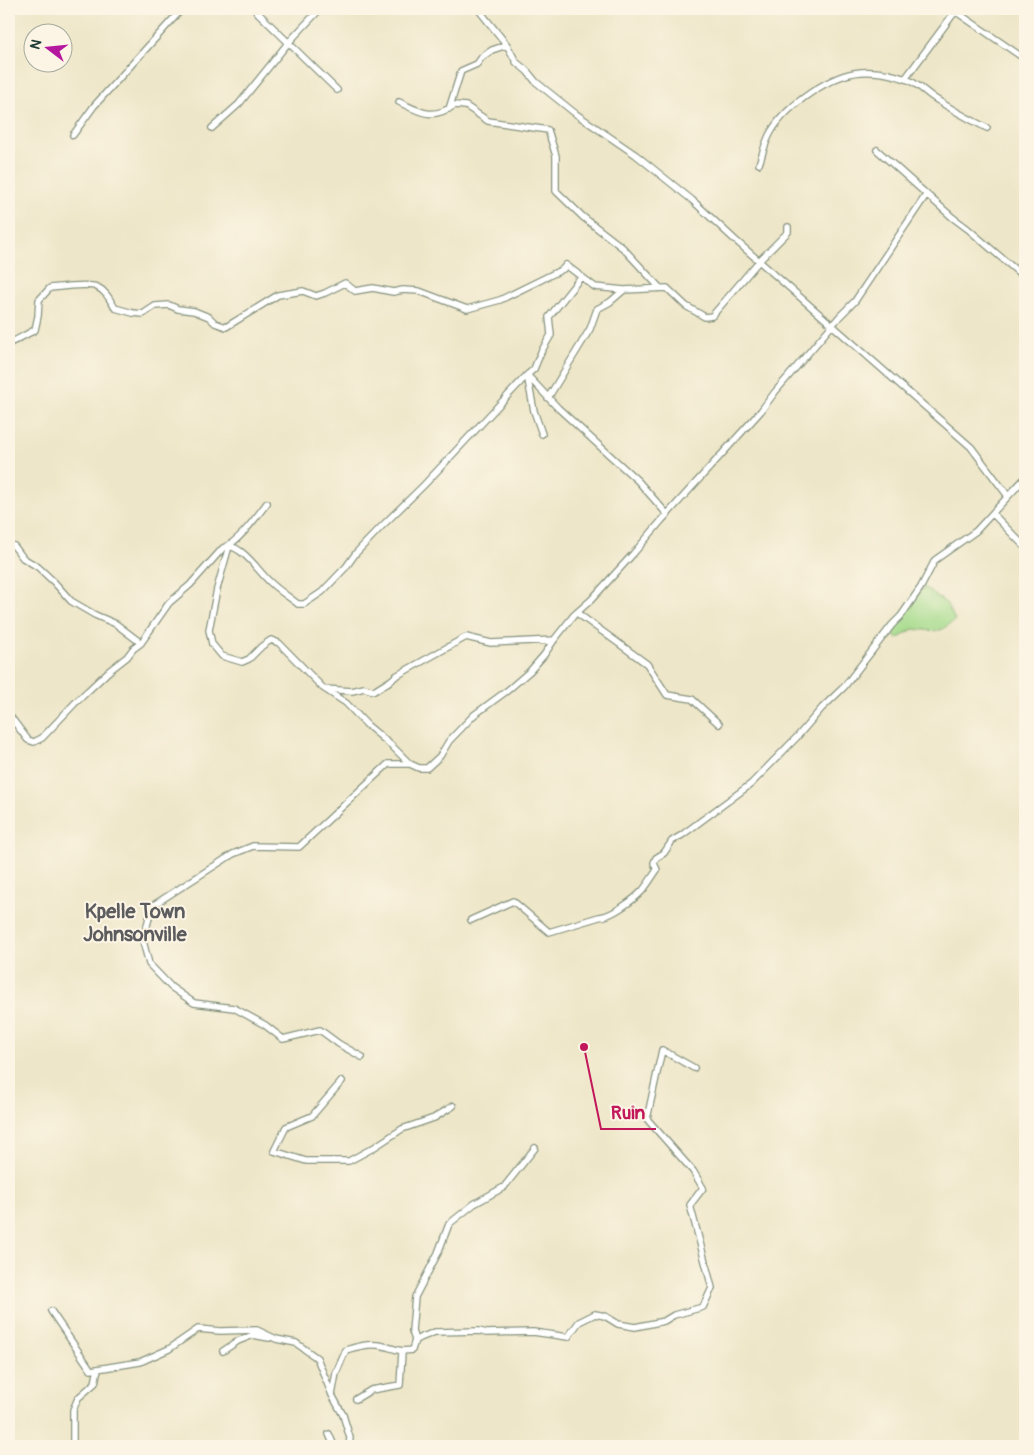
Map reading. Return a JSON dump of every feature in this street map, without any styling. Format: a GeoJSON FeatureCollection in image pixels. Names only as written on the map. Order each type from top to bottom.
{"type":"FeatureCollection","features":[{"type":"Feature","properties":{"kind":"street"},"geometry":{"type":"LineString","coordinates":[[73,135],[94,106],[182,9]]}},
{"type":"Feature","properties":{"kind":"street"},"geometry":{"type":"LineString","coordinates":[[254,9],[337,90]]}},
{"type":"Feature","properties":{"kind":"street"},"geometry":{"type":"LineString","coordinates":[[212,128],[239,104],[288,43],[320,9]]}},
{"type":"Feature","properties":{"kind":"street"},"geometry":{"type":"LineString","coordinates":[[478,9],[507,45],[516,62],[536,82],[576,114],[643,161],[692,200],[971,447],[1008,496]]}},
{"type":"Feature","properties":{"kind":"street"},"geometry":{"type":"LineString","coordinates":[[905,79],[955,10],[1025,59]]}},
{"type":"Feature","properties":{"kind":"street"},"geometry":{"type":"LineString","coordinates":[[449,109],[461,71],[476,64],[492,50],[507,45]]}},
{"type":"Feature","properties":{"kind":"street"},"geometry":{"type":"LineString","coordinates":[[760,164],[766,141],[777,123],[803,98],[824,85],[846,75],[860,72],[879,73],[914,82],[949,108],[987,128]]}},
{"type":"Feature","properties":{"kind":"street"},"geometry":{"type":"LineString","coordinates":[[399,102],[424,114],[444,112],[455,105],[466,106],[488,121],[548,130],[556,156],[556,191],[583,217],[623,248],[660,288]]}},
{"type":"Feature","properties":{"kind":"street"},"geometry":{"type":"LineString","coordinates":[[877,150],[952,217],[1025,278]]}},
{"type":"Feature","properties":{"kind":"street"},"geometry":{"type":"LineString","coordinates":[[229,546],[217,589],[209,630],[212,644],[222,656],[242,662],[249,659],[271,640],[280,643],[323,688],[346,703],[410,764],[419,768],[427,768],[440,756],[448,741],[474,715],[530,671],[576,613],[591,600],[761,411],[774,392],[855,301],[926,194]]}},
{"type":"Feature","properties":{"kind":"street"},"geometry":{"type":"LineString","coordinates":[[9,343],[35,330],[39,300],[50,288],[96,286],[107,294],[115,308],[144,314],[155,306],[169,305],[178,309],[194,311],[226,327],[278,294],[303,291],[316,296],[345,283],[355,291],[372,288],[393,292],[419,290],[467,310],[500,300],[563,269],[566,265],[596,288],[624,290],[667,288],[686,306],[705,317],[712,316],[788,232],[788,227]]}},
{"type":"Feature","properties":{"kind":"street"},"geometry":{"type":"LineString","coordinates":[[229,546],[234,547],[246,557],[271,583],[298,604],[304,604],[322,592],[380,528],[424,485],[534,369],[551,335],[549,317],[581,277]]}},
{"type":"Feature","properties":{"kind":"street"},"geometry":{"type":"LineString","coordinates":[[548,398],[590,329],[597,309],[610,302],[624,290]]}},
{"type":"Feature","properties":{"kind":"street"},"geometry":{"type":"LineString","coordinates":[[527,375],[548,398],[638,481],[667,514]]}},
{"type":"Feature","properties":{"kind":"street"},"geometry":{"type":"LineString","coordinates":[[527,375],[534,410],[542,434]]}},
{"type":"Feature","properties":{"kind":"street"},"geometry":{"type":"LineString","coordinates":[[471,920],[513,901],[549,932],[599,917],[605,917],[627,903],[646,886],[657,870],[654,863],[656,858],[664,853],[672,841],[751,784],[844,687],[901,616],[921,587],[935,560],[976,530],[1025,478]]}},
{"type":"Feature","properties":{"kind":"street"},"geometry":{"type":"LineString","coordinates":[[9,715],[28,740],[34,742],[42,738],[75,703],[127,657],[140,643],[169,603],[190,585],[223,548],[229,546],[251,524],[267,503]]}},
{"type":"Feature","properties":{"kind":"street"},"geometry":{"type":"LineString","coordinates":[[993,514],[1025,547]]}},
{"type":"Feature","properties":{"kind":"street"},"geometry":{"type":"LineString","coordinates":[[9,545],[14,546],[23,558],[38,566],[71,601],[95,615],[116,624],[140,643]]}},
{"type":"Feature","properties":{"kind":"street"},"geometry":{"type":"LineString","coordinates":[[576,613],[647,664],[667,695],[692,700],[719,724]]}},
{"type":"Feature","properties":{"kind":"street"},"geometry":{"type":"LineString","coordinates":[[323,688],[352,691],[364,688],[374,691],[390,682],[396,676],[466,637],[490,643],[554,640]]}},
{"type":"Feature","properties":{"kind":"street"},"geometry":{"type":"LineString","coordinates":[[362,1057],[338,1044],[320,1030],[283,1039],[265,1024],[234,1008],[194,1003],[171,986],[149,964],[143,940],[152,906],[233,854],[253,846],[299,847],[388,764],[410,764]]}},
{"type":"Feature","properties":{"kind":"street"},"geometry":{"type":"LineString","coordinates":[[415,1340],[435,1332],[479,1331],[486,1333],[533,1332],[568,1337],[579,1322],[595,1314],[604,1316],[618,1324],[635,1327],[664,1321],[702,1306],[712,1288],[690,1205],[703,1188],[693,1171],[646,1119],[662,1050],[694,1068]]}},
{"type":"Feature","properties":{"kind":"street"},"geometry":{"type":"LineString","coordinates":[[342,1081],[312,1116],[286,1127],[274,1151],[306,1161],[349,1161],[402,1129],[434,1118],[453,1106]]}},
{"type":"Feature","properties":{"kind":"street"},"geometry":{"type":"LineString","coordinates":[[332,1395],[336,1373],[346,1350],[360,1346],[378,1345],[402,1352],[412,1350],[415,1340],[412,1331],[415,1297],[438,1253],[449,1224],[474,1204],[504,1187],[535,1148]]}},
{"type":"Feature","properties":{"kind":"street"},"geometry":{"type":"LineString","coordinates":[[51,1311],[91,1370],[140,1362],[169,1349],[198,1329],[220,1331],[257,1330],[276,1339]]}},
{"type":"Feature","properties":{"kind":"street"},"geometry":{"type":"LineString","coordinates":[[223,1351],[238,1341],[253,1335],[296,1343],[318,1358],[332,1395],[343,1415],[350,1438],[349,1446]]}},
{"type":"Feature","properties":{"kind":"street"},"geometry":{"type":"LineString","coordinates":[[356,1399],[370,1390],[400,1385],[402,1352]]}},
{"type":"Feature","properties":{"kind":"street"},"geometry":{"type":"LineString","coordinates":[[73,1446],[73,1410],[78,1398],[96,1383],[98,1369]]}},
{"type":"Feature","properties":{"kind":"street"},"geometry":{"type":"LineString","coordinates":[[329,1434],[334,1446]]}},
{"type":"Feature","properties":{"kind":"green space"},"geometry":{"type":"Polygon","coordinates":[[[924,587],[947,604],[955,620],[943,629],[936,631],[913,629],[897,639],[890,630],[924,587]]]}},
{"type":"Feature","properties":{"kind":"place","name":"Ruin"},"geometry":{"type":"Point","coordinates":[584,1047]}},
{"type":"Feature","properties":{"kind":"district","name":"Kpelle Town Johnsonville"},"geometry":{"type":"Point","coordinates":[135,922]}}]}
